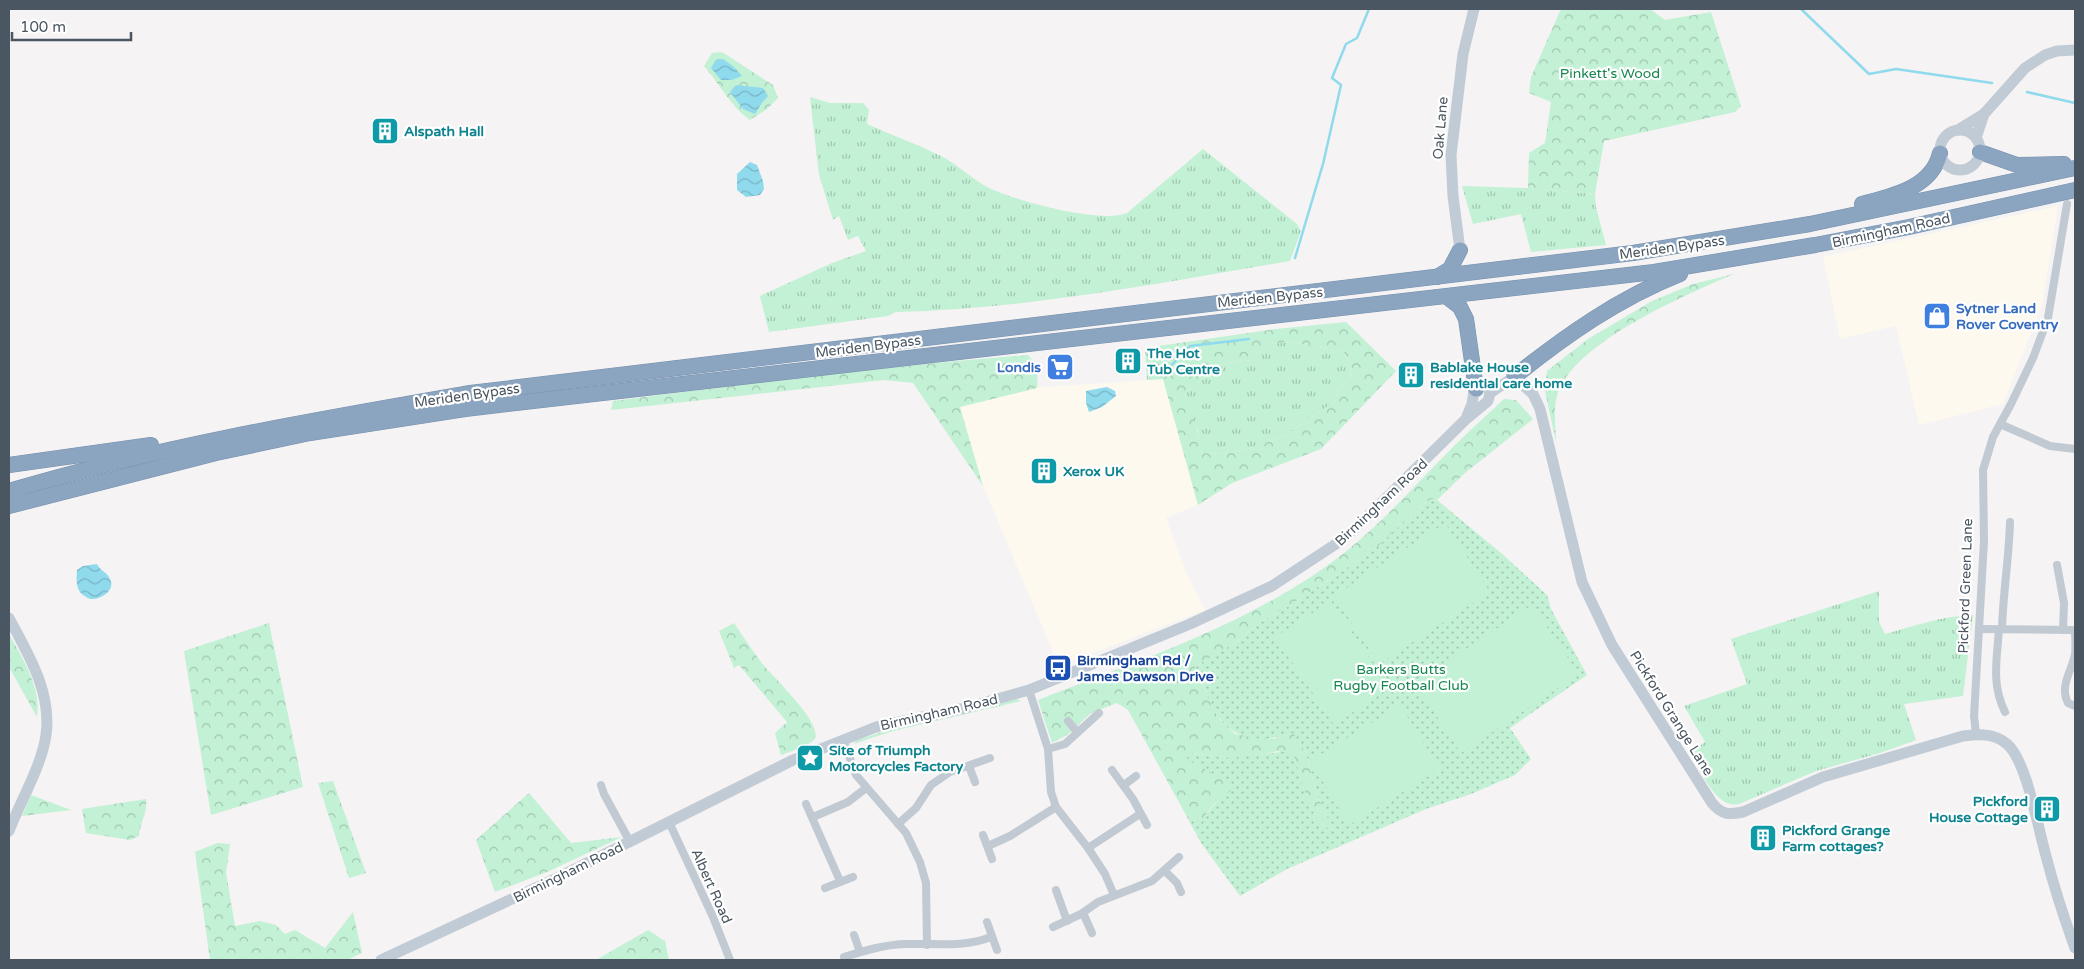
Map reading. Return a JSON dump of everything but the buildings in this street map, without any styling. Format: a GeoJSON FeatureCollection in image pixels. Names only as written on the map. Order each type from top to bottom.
{"type":"FeatureCollection","features":[{"type":"Feature","properties":{"kind":"highway"},"geometry":{"type":"LineString","coordinates":[[1978,145],[2017,165],[2075,163]]}},
{"type":"Feature","properties":{"kind":"highway"},"geometry":{"type":"LineString","coordinates":[[1754,234],[1888,197],[1912,187],[1921,182],[1932,170],[1940,153]]}},
{"type":"Feature","properties":{"kind":"highway","name":"Birmingham Road"},"geometry":{"type":"LineString","coordinates":[[1735,237],[1810,224],[2075,168]]}},
{"type":"Feature","properties":{"kind":"highway","name":"Birmingham Road"},"geometry":{"type":"LineString","coordinates":[[1705,265],[1909,227],[2075,190]]}},
{"type":"Feature","properties":{"kind":"highway","name":"Meriden Bypass"},"geometry":{"type":"LineString","coordinates":[[9,490],[184,446],[470,393],[1479,272],[1632,253],[1735,237]]}},
{"type":"Feature","properties":{"kind":"highway"},"geometry":{"type":"LineString","coordinates":[[1437,277],[1450,269],[1460,250],[1479,272]]}},
{"type":"Feature","properties":{"kind":"highway"},"geometry":{"type":"LineString","coordinates":[[1514,377],[1573,332],[1620,303],[1651,287],[1705,265]]}},
{"type":"Feature","properties":{"kind":"highway","name":"Meriden Bypass"},"geometry":{"type":"LineString","coordinates":[[9,506],[216,452],[310,433],[465,409],[1446,297],[1705,265]]}},
{"type":"Feature","properties":{"kind":"highway"},"geometry":{"type":"LineString","coordinates":[[1446,297],[1460,307],[1466,319],[1481,396]]}},
{"type":"Feature","properties":{"kind":"highway"},"geometry":{"type":"LineString","coordinates":[[9,465],[155,445],[184,446]]}},
{"type":"Feature","properties":{"kind":"street","name":"Oak Lane"},"geometry":{"type":"LineString","coordinates":[[1460,250],[1453,196],[1451,155],[1463,54],[1474,9]]}},
{"type":"Feature","properties":{"kind":"street"},"geometry":{"type":"LineString","coordinates":[[1984,114],[1974,164],[1963,170],[1950,168],[1940,153],[1942,140],[1946,135],[1984,114],[2034,60],[2057,51],[2075,50]]}},
{"type":"Feature","properties":{"kind":"street"},"geometry":{"type":"LineString","coordinates":[[1958,130],[1964,130],[1978,145]]}},
{"type":"Feature","properties":{"kind":"street","name":"Pickford Green Lane"},"geometry":{"type":"LineString","coordinates":[[1976,734],[1974,716],[1984,541],[1984,470],[1988,449],[2034,358],[2048,318],[2068,222],[2067,204]]}},
{"type":"Feature","properties":{"kind":"street","name":"Birmingham Road"},"geometry":{"type":"LineString","coordinates":[[381,960],[630,842],[768,772],[843,739],[876,727],[965,708],[1029,690],[1234,605],[1272,586],[1342,540],[1465,420],[1481,396],[1514,377]]}},
{"type":"Feature","properties":{"kind":"street","name":"Pickford Grange Lane"},"geometry":{"type":"LineString","coordinates":[[1514,377],[1533,394],[1540,409],[1582,582],[1612,645],[1712,803],[1719,811],[1724,814],[1743,812],[1822,777],[1963,736],[1976,734]]}},
{"type":"Feature","properties":{"kind":"street"},"geometry":{"type":"LineString","coordinates":[[2000,424],[2050,446],[2075,449]]}},
{"type":"Feature","properties":{"kind":"street"},"geometry":{"type":"LineString","coordinates":[[2005,712],[1998,699],[1996,686],[2003,596],[2010,556],[2010,522]]}},
{"type":"Feature","properties":{"kind":"street"},"geometry":{"type":"LineString","coordinates":[[2057,565],[2064,603],[2063,630]]}},
{"type":"Feature","properties":{"kind":"street"},"geometry":{"type":"LineString","coordinates":[[9,618],[33,663],[42,685],[47,712],[46,736],[39,759],[9,831]]}},
{"type":"Feature","properties":{"kind":"street"},"geometry":{"type":"LineString","coordinates":[[1980,628],[2075,630],[2075,655],[2066,676],[2065,690],[2068,703],[2075,706]]}},
{"type":"Feature","properties":{"kind":"street"},"geometry":{"type":"LineString","coordinates":[[1029,690],[1048,749],[1051,792],[1056,808],[1088,848],[1105,874],[1114,895]]}},
{"type":"Feature","properties":{"kind":"street"},"geometry":{"type":"LineString","coordinates":[[1048,749],[1064,744],[1099,713]]}},
{"type":"Feature","properties":{"kind":"street"},"geometry":{"type":"LineString","coordinates":[[1068,721],[1077,732]]}},
{"type":"Feature","properties":{"kind":"street"},"geometry":{"type":"LineString","coordinates":[[1976,734],[1993,736],[2001,740],[2019,758],[2045,855],[2075,948]]}},
{"type":"Feature","properties":{"kind":"street"},"geometry":{"type":"LineString","coordinates":[[843,739],[856,775],[906,833],[920,862],[926,883],[927,945]]}},
{"type":"Feature","properties":{"kind":"street"},"geometry":{"type":"LineString","coordinates":[[898,824],[916,808],[931,785],[950,772],[990,758]]}},
{"type":"Feature","properties":{"kind":"street"},"geometry":{"type":"LineString","coordinates":[[969,766],[975,782]]}},
{"type":"Feature","properties":{"kind":"street"},"geometry":{"type":"LineString","coordinates":[[1112,770],[1124,785],[1147,825]]}},
{"type":"Feature","properties":{"kind":"street"},"geometry":{"type":"LineString","coordinates":[[1124,785],[1136,776]]}},
{"type":"Feature","properties":{"kind":"street"},"geometry":{"type":"LineString","coordinates":[[602,784],[604,794],[630,842]]}},
{"type":"Feature","properties":{"kind":"street"},"geometry":{"type":"LineString","coordinates":[[813,817],[848,802],[866,788]]}},
{"type":"Feature","properties":{"kind":"street"},"geometry":{"type":"LineString","coordinates":[[806,804],[840,881]]}},
{"type":"Feature","properties":{"kind":"street"},"geometry":{"type":"LineString","coordinates":[[988,846],[1010,836],[1056,808]]}},
{"type":"Feature","properties":{"kind":"street"},"geometry":{"type":"LineString","coordinates":[[1088,848],[1140,814]]}},
{"type":"Feature","properties":{"kind":"street","name":"Albert Road"},"geometry":{"type":"LineString","coordinates":[[669,822],[713,917],[730,960]]}},
{"type":"Feature","properties":{"kind":"street"},"geometry":{"type":"LineString","coordinates":[[983,835],[992,859]]}},
{"type":"Feature","properties":{"kind":"street"},"geometry":{"type":"LineString","coordinates":[[1053,928],[1098,902],[1152,881],[1179,857]]}},
{"type":"Feature","properties":{"kind":"street"},"geometry":{"type":"LineString","coordinates":[[1165,871],[1177,883],[1181,892]]}},
{"type":"Feature","properties":{"kind":"street"},"geometry":{"type":"LineString","coordinates":[[825,888],[853,877]]}},
{"type":"Feature","properties":{"kind":"street"},"geometry":{"type":"LineString","coordinates":[[1056,890],[1067,921]]}},
{"type":"Feature","properties":{"kind":"street"},"geometry":{"type":"LineString","coordinates":[[1083,912],[1092,933]]}},
{"type":"Feature","properties":{"kind":"street"},"geometry":{"type":"LineString","coordinates":[[987,922],[997,950]]}},
{"type":"Feature","properties":{"kind":"street"},"geometry":{"type":"LineString","coordinates":[[854,935],[860,952]]}},
{"type":"Feature","properties":{"kind":"street"},"geometry":{"type":"LineString","coordinates":[[844,957],[874,948],[904,944],[974,944],[991,937]]}},
{"type":"Feature","properties":{"kind":"shaded area","name":"Sytner Land Rover Coventry"},"geometry":{"type":"Polygon","coordinates":[[[2058,206],[2042,305],[2003,404],[1919,425],[1896,326],[1840,339],[1823,257],[2058,206]]]}},
{"type":"Feature","properties":{"kind":"shaded area"},"geometry":{"type":"Polygon","coordinates":[[[1163,379],[1198,505],[1166,518],[1187,574],[1205,610],[1059,666],[983,486],[960,407],[1030,388],[1163,379]]]}},
{"type":"Feature","properties":{"kind":"green space","name":"Pinkett's Wood"},"geometry":{"type":"Polygon","coordinates":[[[1561,9],[1650,9],[1665,20],[1711,12],[1741,106],[1735,112],[1604,141],[1595,194],[1528,188],[1529,153],[1545,143],[1551,102],[1529,93],[1531,77],[1561,9]]]}},
{"type":"Feature","properties":{"kind":"green space"},"geometry":{"type":"Polygon","coordinates":[[[722,52],[773,85],[778,98],[767,109],[750,120],[731,102],[704,66],[712,53],[722,52]]]}},
{"type":"Feature","properties":{"kind":"green space"},"geometry":{"type":"Polygon","coordinates":[[[810,97],[830,103],[863,103],[869,110],[867,124],[941,156],[989,188],[1038,205],[1098,216],[1115,216],[1127,213],[1203,149],[1297,224],[1301,231],[1290,261],[1094,294],[995,306],[896,312],[888,316],[769,332],[760,296],[832,263],[866,251],[858,236],[848,240],[839,216],[833,220],[819,175],[810,97]]]}},
{"type":"Feature","properties":{"kind":"green space"},"geometry":{"type":"Polygon","coordinates":[[[1462,186],[1528,188],[1595,194],[1596,207],[1606,245],[1531,252],[1521,214],[1473,224],[1462,186]]]}},
{"type":"Feature","properties":{"kind":"green space"},"geometry":{"type":"Polygon","coordinates":[[[1734,274],[1636,321],[1588,354],[1571,372],[1559,390],[1555,409],[1556,442],[1545,391],[1547,371],[1588,339],[1652,301],[1693,284],[1734,274]]]}},
{"type":"Feature","properties":{"kind":"green space"},"geometry":{"type":"Polygon","coordinates":[[[1346,322],[1396,371],[1321,449],[1232,483],[1198,505],[1163,379],[1147,380],[1145,348],[1276,329],[1346,322]],[[1292,342],[1270,344],[1261,349],[1252,360],[1228,363],[1209,372],[1183,396],[1194,420],[1203,453],[1224,454],[1251,448],[1288,435],[1307,419],[1334,403],[1339,388],[1350,379],[1351,364],[1344,352],[1292,342]]]}},
{"type":"Feature","properties":{"kind":"green space"},"geometry":{"type":"Polygon","coordinates":[[[1292,342],[1344,352],[1351,364],[1350,379],[1339,388],[1334,403],[1307,419],[1288,435],[1251,448],[1224,454],[1203,453],[1199,446],[1198,431],[1183,396],[1209,372],[1228,363],[1252,360],[1261,349],[1270,344],[1292,342]]]}},
{"type":"Feature","properties":{"kind":"green space"},"geometry":{"type":"Polygon","coordinates":[[[1028,355],[1037,370],[1037,388],[960,407],[983,486],[913,383],[884,380],[611,410],[613,401],[820,375],[1028,355]]]}},
{"type":"Feature","properties":{"kind":"green space"},"geometry":{"type":"Polygon","coordinates":[[[1504,399],[1516,400],[1533,419],[1465,473],[1437,500],[1431,499],[1421,506],[1374,550],[1289,606],[1261,622],[1238,641],[1195,667],[1220,720],[1235,734],[1274,739],[1293,732],[1306,753],[1317,795],[1334,830],[1325,827],[1312,811],[1294,757],[1278,751],[1251,757],[1231,758],[1191,753],[1234,785],[1234,789],[1214,804],[1203,818],[1195,819],[1186,815],[1128,710],[1117,703],[1091,713],[1067,735],[1052,743],[1038,700],[1200,636],[1278,597],[1314,574],[1349,549],[1377,525],[1454,446],[1504,399]]]}},
{"type":"Feature","properties":{"kind":"green space","name":"Barkers Butts Rugby Football Club"},"geometry":{"type":"Polygon","coordinates":[[[1431,499],[1437,500],[1501,553],[1547,595],[1551,609],[1587,675],[1510,728],[1531,759],[1515,775],[1471,794],[1426,809],[1287,869],[1240,896],[1201,843],[1186,815],[1195,819],[1203,818],[1222,796],[1234,789],[1234,785],[1186,759],[1191,753],[1231,758],[1289,751],[1294,757],[1312,810],[1325,827],[1334,830],[1317,795],[1306,753],[1293,733],[1257,739],[1236,733],[1227,727],[1212,706],[1195,667],[1238,641],[1261,622],[1289,606],[1374,550],[1431,499]]]}},
{"type":"Feature","properties":{"kind":"green space"},"geometry":{"type":"Polygon","coordinates":[[[1445,523],[1490,592],[1379,664],[1334,596],[1445,523]]]}},
{"type":"Feature","properties":{"kind":"green space"},"geometry":{"type":"Polygon","coordinates":[[[1879,591],[1879,622],[1885,634],[1939,619],[1973,615],[1963,696],[1904,704],[1916,740],[1880,753],[1816,771],[1739,804],[1723,801],[1709,786],[1691,752],[1705,742],[1684,706],[1747,684],[1731,639],[1879,591]]]}},
{"type":"Feature","properties":{"kind":"green space"},"geometry":{"type":"Polygon","coordinates":[[[1331,601],[1389,688],[1334,725],[1275,637],[1331,601]]]}},
{"type":"Feature","properties":{"kind":"green space"},"geometry":{"type":"Polygon","coordinates":[[[1532,605],[1579,674],[1461,753],[1415,683],[1532,605]]]}},
{"type":"Feature","properties":{"kind":"green space"},"geometry":{"type":"Polygon","coordinates":[[[269,623],[303,787],[211,815],[184,651],[269,623]]]}},
{"type":"Feature","properties":{"kind":"green space"},"geometry":{"type":"Polygon","coordinates":[[[734,623],[758,658],[793,697],[810,720],[815,730],[815,738],[810,743],[781,755],[775,733],[787,722],[739,665],[734,668],[719,631],[734,623]]]}},
{"type":"Feature","properties":{"kind":"green space"},"geometry":{"type":"Polygon","coordinates":[[[9,634],[34,684],[38,706],[37,717],[9,667],[9,634]]]}},
{"type":"Feature","properties":{"kind":"green space"},"geometry":{"type":"Polygon","coordinates":[[[1017,699],[1021,701],[893,731],[853,744],[857,740],[896,728],[1017,699]]]}},
{"type":"Feature","properties":{"kind":"green space"},"geometry":{"type":"Polygon","coordinates":[[[1400,705],[1440,769],[1349,825],[1310,761],[1400,705]]]}},
{"type":"Feature","properties":{"kind":"green space"},"geometry":{"type":"Polygon","coordinates":[[[333,781],[366,873],[349,878],[318,783],[333,781]]]}},
{"type":"Feature","properties":{"kind":"green space"},"geometry":{"type":"Polygon","coordinates":[[[529,793],[571,843],[622,837],[547,872],[495,892],[476,840],[529,793]]]}},
{"type":"Feature","properties":{"kind":"green space"},"geometry":{"type":"Polygon","coordinates":[[[31,795],[71,810],[22,816],[31,795]]]}},
{"type":"Feature","properties":{"kind":"green space"},"geometry":{"type":"Polygon","coordinates":[[[146,799],[146,808],[139,836],[130,840],[86,833],[82,809],[146,799]]]}},
{"type":"Feature","properties":{"kind":"green space"},"geometry":{"type":"Polygon","coordinates":[[[217,843],[230,844],[226,873],[235,926],[260,921],[276,925],[285,934],[295,930],[325,948],[353,912],[362,953],[347,960],[210,960],[195,852],[217,843]]]}},
{"type":"Feature","properties":{"kind":"green space"},"geometry":{"type":"Polygon","coordinates":[[[648,930],[665,941],[669,960],[596,960],[648,930]]]}},
{"type":"Feature","properties":{"kind":"water"},"geometry":{"type":"Polygon","coordinates":[[[723,59],[742,76],[732,80],[721,80],[711,68],[716,60],[723,59]]]}},
{"type":"Feature","properties":{"kind":"water"},"geometry":{"type":"Polygon","coordinates":[[[736,85],[763,88],[768,96],[755,114],[743,109],[730,92],[736,85]]]}},
{"type":"Feature","properties":{"kind":"water"},"geometry":{"type":"Polygon","coordinates":[[[750,162],[757,165],[764,189],[760,195],[746,197],[737,190],[737,174],[750,162]]]}},
{"type":"Feature","properties":{"kind":"water"},"geometry":{"type":"Polygon","coordinates":[[[1107,387],[1115,391],[1116,396],[1102,407],[1089,412],[1086,403],[1086,391],[1107,387]]]}},
{"type":"Feature","properties":{"kind":"water"},"geometry":{"type":"Polygon","coordinates":[[[97,564],[109,577],[111,587],[106,594],[90,599],[79,591],[77,570],[83,566],[97,564]]]}},
{"type":"Feature","properties":{"kind":"waterway"},"geometry":{"type":"LineString","coordinates":[[1295,258],[1323,164],[1341,85],[1332,78],[1346,44],[1357,38],[1369,9]]}},
{"type":"Feature","properties":{"kind":"waterway"},"geometry":{"type":"LineString","coordinates":[[1801,9],[1869,74],[1896,69],[1992,83]]}},
{"type":"Feature","properties":{"kind":"waterway"},"geometry":{"type":"LineString","coordinates":[[2027,92],[2075,103]]}},
{"type":"Feature","properties":{"kind":"waterway"},"geometry":{"type":"LineString","coordinates":[[1161,376],[1190,346],[1249,339]]}},
{"type":"Feature","properties":{"kind":"place","name":"Alspath Hall"},"geometry":{"type":"Point","coordinates":[385,131]}},
{"type":"Feature","properties":{"kind":"place","name":"Sytner Land Rover Coventry"},"geometry":{"type":"Point","coordinates":[1937,316]}},
{"type":"Feature","properties":{"kind":"place","name":"The Hot Tub Centre"},"geometry":{"type":"Point","coordinates":[1128,361]}},
{"type":"Feature","properties":{"kind":"place","name":"Londis"},"geometry":{"type":"Point","coordinates":[1060,367]}},
{"type":"Feature","properties":{"kind":"place","name":"Bablake House residential care home"},"geometry":{"type":"Point","coordinates":[1411,375]}},
{"type":"Feature","properties":{"kind":"place","name":"Xerox UK"},"geometry":{"type":"Point","coordinates":[1044,471]}},
{"type":"Feature","properties":{"kind":"place","name":"Birmingham Rd / James Dawson Drive"},"geometry":{"type":"Point","coordinates":[1058,668]}},
{"type":"Feature","properties":{"kind":"place","name":"Site of Triumph Motorcycles Factory"},"geometry":{"type":"Point","coordinates":[810,758]}},
{"type":"Feature","properties":{"kind":"place","name":"Pickford House Cottage"},"geometry":{"type":"Point","coordinates":[2047,809]}},
{"type":"Feature","properties":{"kind":"place","name":"Pickford Grange Farm cottages?"},"geometry":{"type":"Point","coordinates":[1763,838]}}]}
